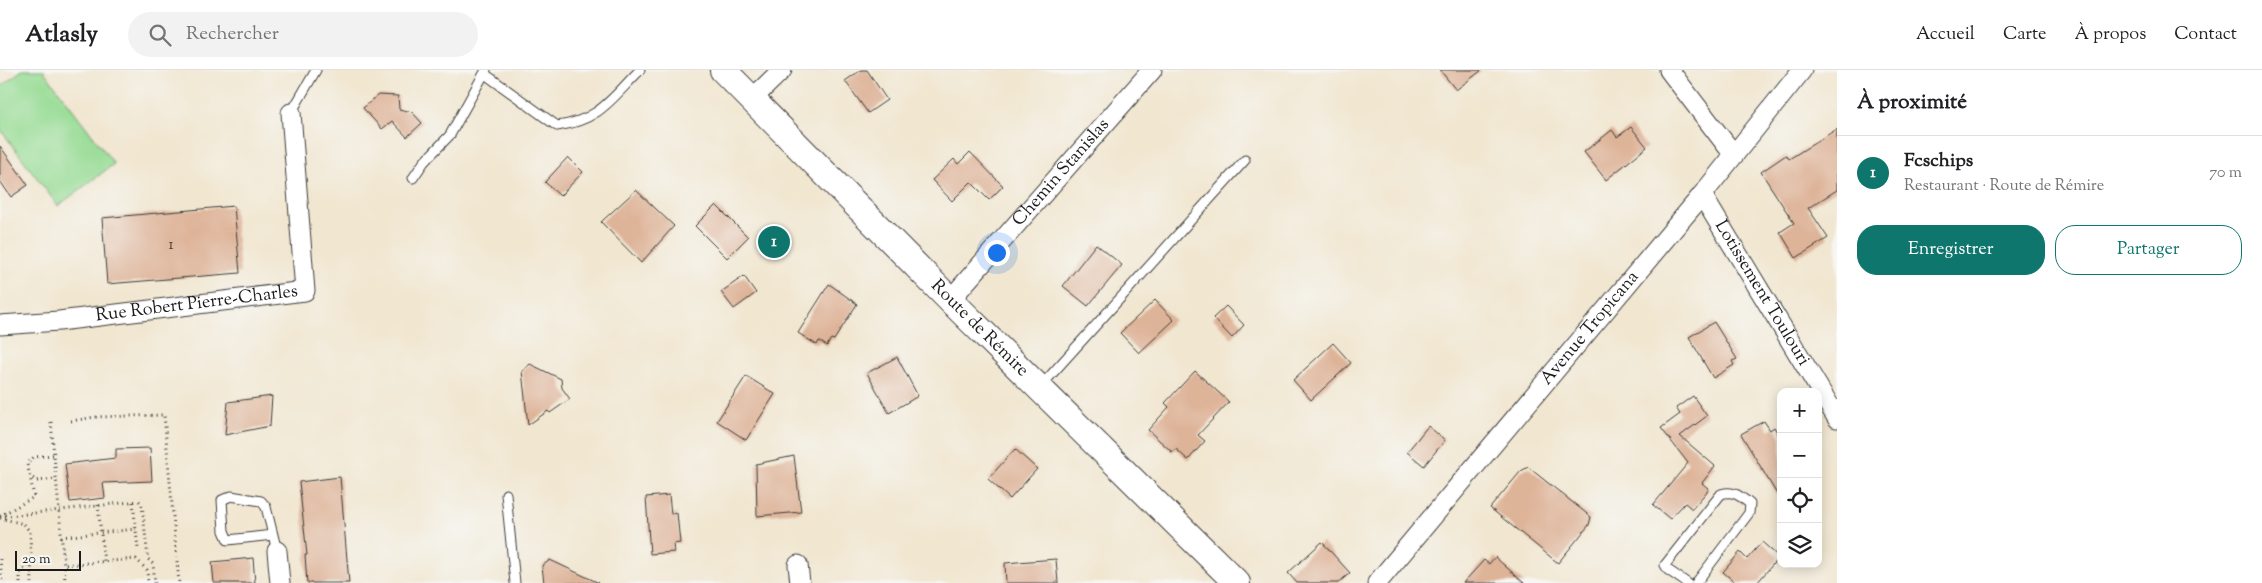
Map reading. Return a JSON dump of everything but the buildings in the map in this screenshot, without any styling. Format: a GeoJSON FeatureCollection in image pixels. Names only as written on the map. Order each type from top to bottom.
{"type":"FeatureCollection","features":[{"type":"Feature","properties":{"kind":"main road","name":"Route de Rémire"},"geometry":{"type":"LineString","coordinates":[[723,70],[950,300],[1237,583]]}},
{"type":"Feature","properties":{"kind":"street"},"geometry":{"type":"LineString","coordinates":[[752,99],[782,70]]}},
{"type":"Feature","properties":{"kind":"street","name":"Chemin Stanislas"},"geometry":{"type":"LineString","coordinates":[[950,300],[1152,70]]}},
{"type":"Feature","properties":{"kind":"street"},"geometry":{"type":"LineString","coordinates":[[1669,70],[1734,155]]}},
{"type":"Feature","properties":{"kind":"street","name":"Avenue Tropicana"},"geometry":{"type":"LineString","coordinates":[[1377,583],[1702,194],[1802,70]]}},
{"type":"Feature","properties":{"kind":"street","name":"Rue Robert Pierre-Charles"},"geometry":{"type":"LineString","coordinates":[[0,325],[59,321],[306,291],[291,113]]}},
{"type":"Feature","properties":{"kind":"street","name":"Lotissement Toulouri"},"geometry":{"type":"LineString","coordinates":[[1702,194],[1837,418]]}},
{"type":"Feature","properties":{"kind":"street"},"geometry":{"type":"LineString","coordinates":[[275,543],[280,583]]}},
{"type":"Feature","properties":{"kind":"lane"},"geometry":{"type":"LineString","coordinates":[[291,113],[316,70]]}},
{"type":"Feature","properties":{"kind":"lane"},"geometry":{"type":"LineString","coordinates":[[413,178],[424,162],[450,135],[486,72],[557,126],[577,123],[599,112],[640,70]]}},
{"type":"Feature","properties":{"kind":"lane"},"geometry":{"type":"LineString","coordinates":[[1040,387],[1245,160]]}},
{"type":"Feature","properties":{"kind":"lane"},"geometry":{"type":"LineString","coordinates":[[1687,583],[1668,570],[1665,564],[1721,494],[1736,493],[1750,504],[1749,513],[1696,583]]}},
{"type":"Feature","properties":{"kind":"lane"},"geometry":{"type":"LineString","coordinates":[[506,494],[515,583]]}},
{"type":"Feature","properties":{"kind":"lane"},"geometry":{"type":"LineString","coordinates":[[231,496],[261,501],[266,507],[275,543],[228,540],[224,532],[222,500],[231,496]]}},
{"type":"Feature","properties":{"kind":"path"},"geometry":{"type":"LineString","coordinates":[[71,421],[96,417],[164,415],[179,583]]}},
{"type":"Feature","properties":{"kind":"path"},"geometry":{"type":"LineString","coordinates":[[51,422],[65,583]]}},
{"type":"Feature","properties":{"kind":"path"},"geometry":{"type":"LineString","coordinates":[[0,517],[34,497],[28,464],[34,457],[54,455]]}},
{"type":"Feature","properties":{"kind":"path"},"geometry":{"type":"LineString","coordinates":[[30,476],[37,481],[56,479]]}},
{"type":"Feature","properties":{"kind":"path"},"geometry":{"type":"LineString","coordinates":[[0,517],[139,501],[142,504],[148,559],[153,564],[155,583]]}},
{"type":"Feature","properties":{"kind":"path"},"geometry":{"type":"LineString","coordinates":[[133,502],[138,549]]}},
{"type":"Feature","properties":{"kind":"path"},"geometry":{"type":"LineString","coordinates":[[98,506],[104,562]]}},
{"type":"Feature","properties":{"kind":"path"},"geometry":{"type":"LineString","coordinates":[[0,517],[24,524],[30,532],[32,583]]}},
{"type":"Feature","properties":{"kind":"path"},"geometry":{"type":"LineString","coordinates":[[61,537],[136,529]]}},
{"type":"Feature","properties":{"kind":"path"},"geometry":{"type":"LineString","coordinates":[[0,558],[2,583]]}},
{"type":"Feature","properties":{"kind":"path"},"geometry":{"type":"LineString","coordinates":[[64,565],[136,559],[147,570],[148,583]]}},
{"type":"Feature","properties":{"kind":"path"},"geometry":{"type":"LineString","coordinates":[[20,583],[20,574],[32,560]]}},
{"type":"Feature","properties":{"kind":"green space"},"geometry":{"type":"Polygon","coordinates":[[[22,70],[43,70],[114,164],[58,206],[0,129],[0,87],[22,70]]]}},
{"type":"Feature","properties":{"kind":"place","name":"Fcschips"},"geometry":{"type":"Point","coordinates":[774,242]}}]}
